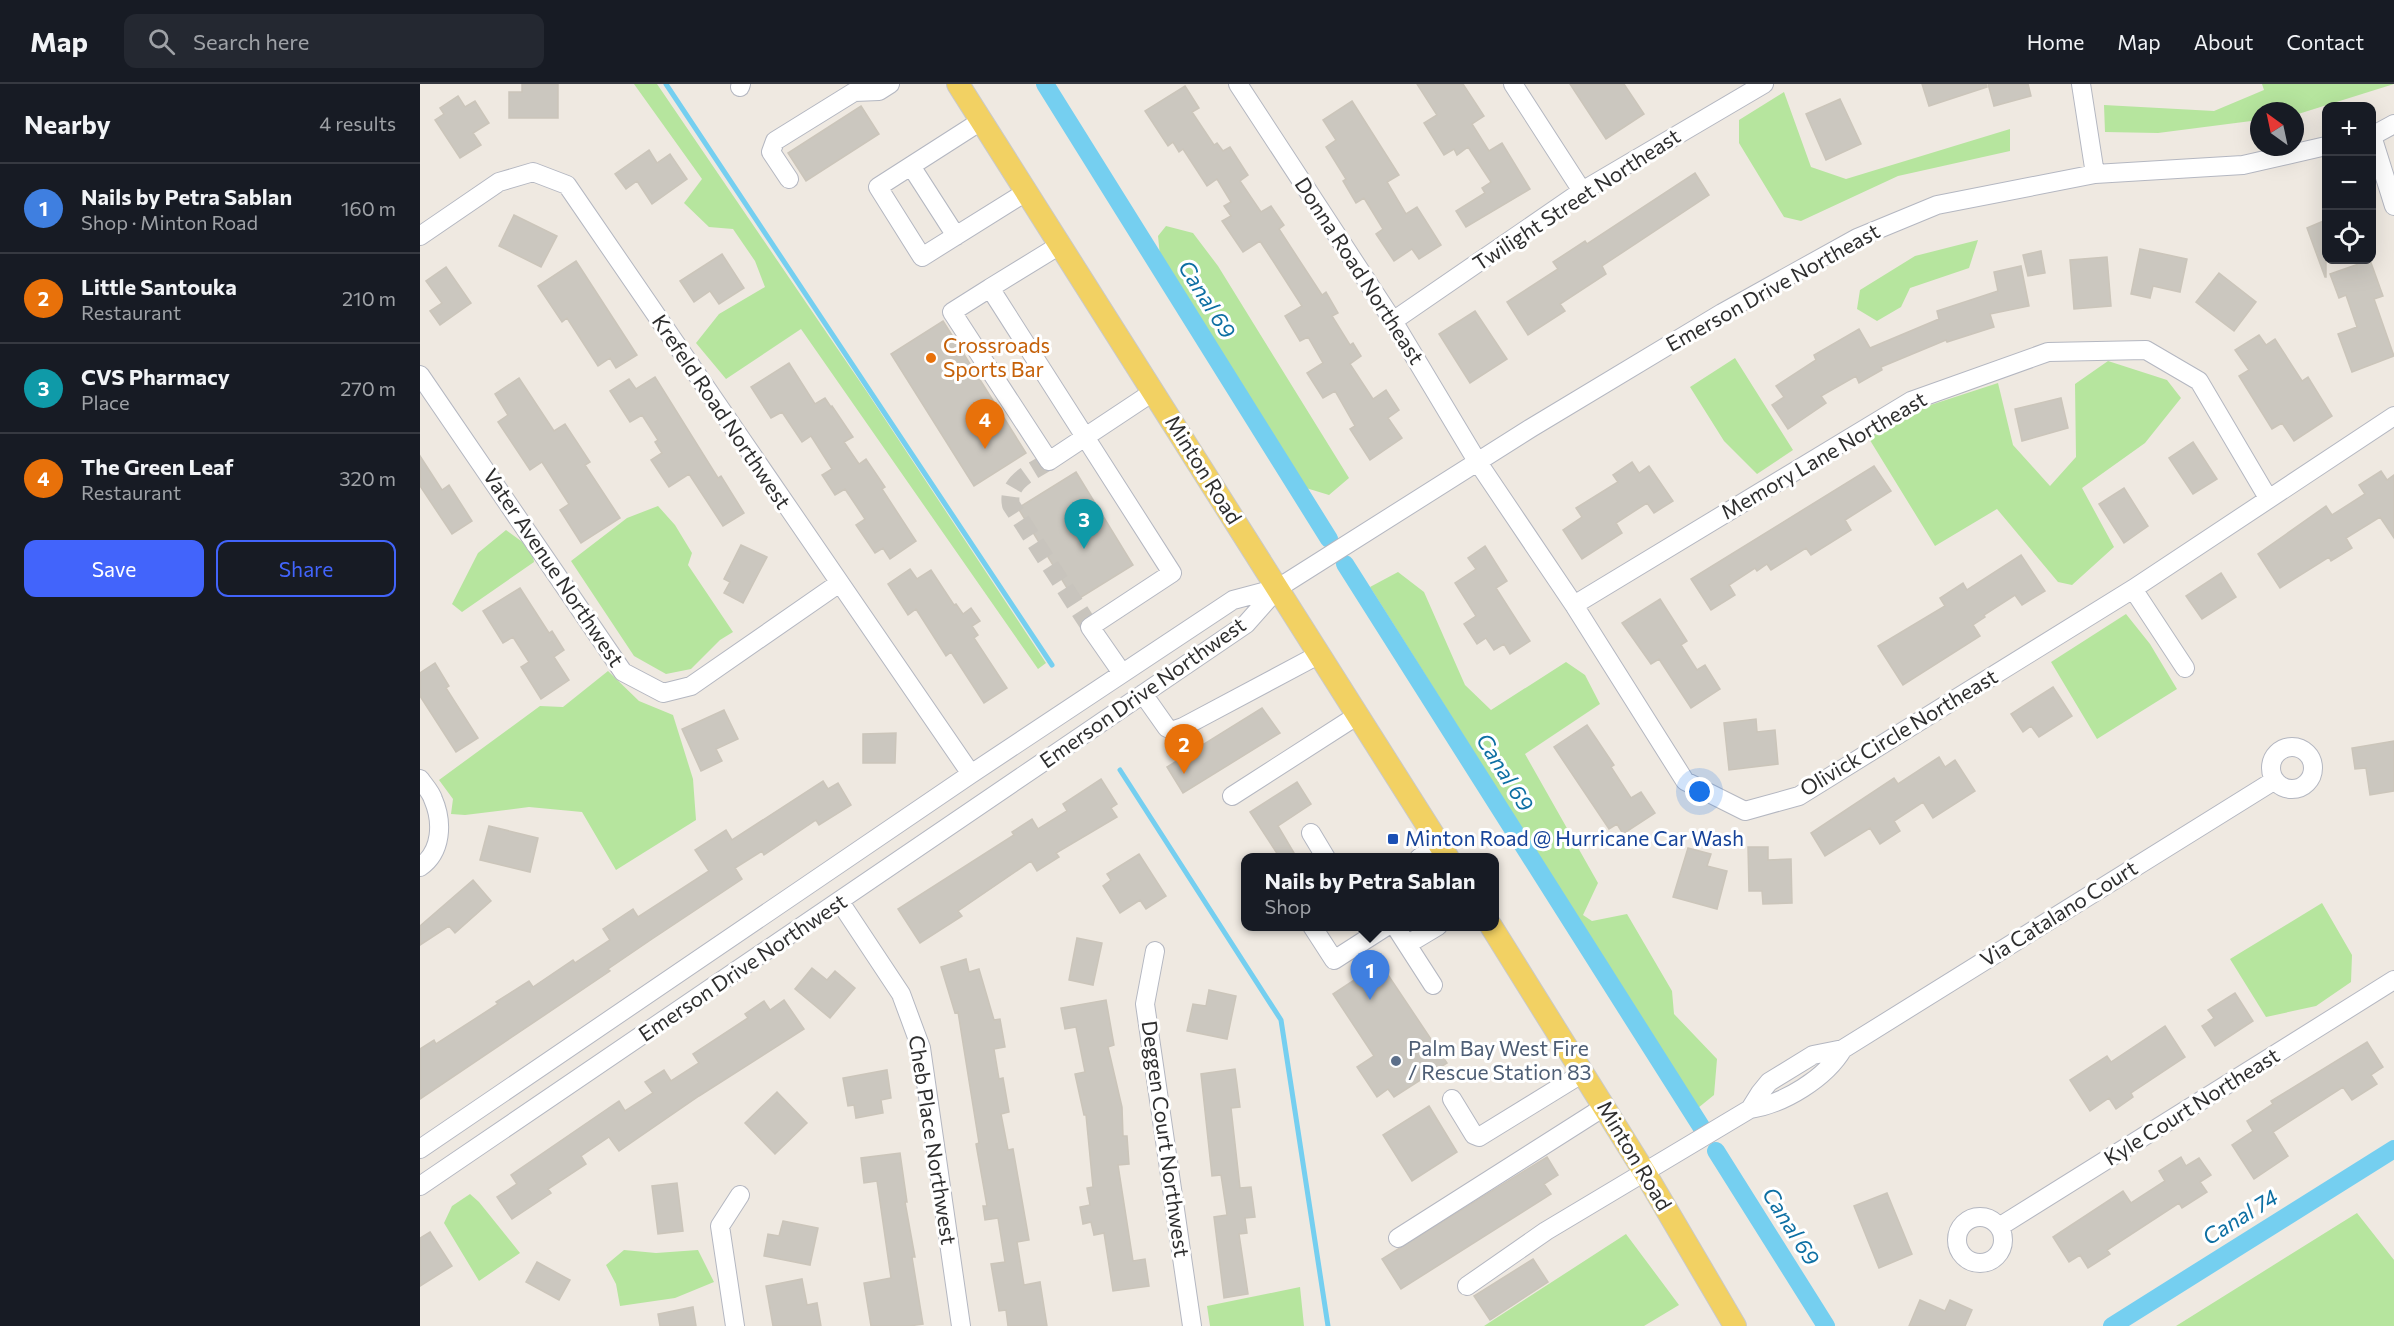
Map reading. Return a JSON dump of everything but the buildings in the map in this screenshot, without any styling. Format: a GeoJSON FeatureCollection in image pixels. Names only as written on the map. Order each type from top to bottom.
{"type":"FeatureCollection","features":[{"type":"Feature","properties":{"kind":"main road","name":"Minton Road"},"geometry":{"type":"LineString","coordinates":[[958,84],[1444,851]]}},
{"type":"Feature","properties":{"kind":"main road","name":"Minton Road"},"geometry":{"type":"LineString","coordinates":[[1494,931],[1645,1173],[1735,1326]]}},
{"type":"Feature","properties":{"kind":"street"},"geometry":{"type":"LineString","coordinates":[[789,179],[771,152],[775,141],[854,92],[879,91],[890,84]]}},
{"type":"Feature","properties":{"kind":"street","name":"Donna Road Northeast"},"geometry":{"type":"LineString","coordinates":[[1238,84],[1393,321],[1477,461]]}},
{"type":"Feature","properties":{"kind":"street"},"geometry":{"type":"LineString","coordinates":[[1513,84],[1582,191]]}},
{"type":"Feature","properties":{"kind":"street","name":"Twilight Street Northeast"},"geometry":{"type":"LineString","coordinates":[[1393,321],[1582,191],[1764,84]]}},
{"type":"Feature","properties":{"kind":"street"},"geometry":{"type":"LineString","coordinates":[[2081,84],[2095,174]]}},
{"type":"Feature","properties":{"kind":"street"},"geometry":{"type":"LineString","coordinates":[[981,121],[878,187],[922,257],[1026,192]]}},
{"type":"Feature","properties":{"kind":"street"},"geometry":{"type":"LineString","coordinates":[[2376,134],[2394,124]]}},
{"type":"Feature","properties":{"kind":"street","name":"Emerson Drive Northeast"},"geometry":{"type":"LineString","coordinates":[[1278,588],[1477,461],[1722,313],[1857,238],[1937,205],[2095,174],[2243,165],[2322,147]]}},
{"type":"Feature","properties":{"kind":"street"},"geometry":{"type":"LineString","coordinates":[[2376,149],[2394,206]]}},
{"type":"Feature","properties":{"kind":"street"},"geometry":{"type":"LineString","coordinates":[[911,166],[956,236]]}},
{"type":"Feature","properties":{"kind":"street","name":"Krefeld Road Northwest"},"geometry":{"type":"LineString","coordinates":[[420,236],[499,182],[532,172],[567,185],[838,584],[971,774]]}},
{"type":"Feature","properties":{"kind":"street"},"geometry":{"type":"LineString","coordinates":[[1060,245],[952,312],[1049,461],[1153,392]]}},
{"type":"Feature","properties":{"kind":"street"},"geometry":{"type":"LineString","coordinates":[[990,288],[1172,573],[1090,627],[1122,674]]}},
{"type":"Feature","properties":{"kind":"street","name":"Memory Lane Northeast"},"geometry":{"type":"LineString","coordinates":[[1574,605],[1911,401],[2048,352],[2146,350],[2199,381],[2241,448],[2268,498]]}},
{"type":"Feature","properties":{"kind":"street","name":"Vater Avenue Northwest"},"geometry":{"type":"LineString","coordinates":[[420,375],[623,672],[663,693],[692,686],[838,584]]}},
{"type":"Feature","properties":{"kind":"street","name":"Olivick Circle Northeast"},"geometry":{"type":"LineString","coordinates":[[1477,461],[1574,605],[1685,781],[1745,811],[1799,796],[2133,589],[2394,416]]}},
{"type":"Feature","properties":{"kind":"street","name":"Emerson Drive Northwest"},"geometry":{"type":"LineString","coordinates":[[420,1149],[971,774],[1233,600],[1278,588]]}},
{"type":"Feature","properties":{"kind":"street","name":"Emerson Drive Northwest"},"geometry":{"type":"LineString","coordinates":[[420,1185],[840,902],[1246,624],[1278,588]]}},
{"type":"Feature","properties":{"kind":"street"},"geometry":{"type":"LineString","coordinates":[[2133,589],[2185,668]]}},
{"type":"Feature","properties":{"kind":"street"},"geometry":{"type":"LineString","coordinates":[[1143,694],[1167,728],[1174,730],[1320,654]]}},
{"type":"Feature","properties":{"kind":"street"},"geometry":{"type":"LineString","coordinates":[[1232,796],[1358,715]]}},
{"type":"Feature","properties":{"kind":"street"},"geometry":{"type":"LineString","coordinates":[[420,779],[433,798],[440,835],[430,861],[420,867]]}},
{"type":"Feature","properties":{"kind":"street","name":"Via Catalano Court"},"geometry":{"type":"LineString","coordinates":[[1750,1109],[1760,1092],[1788,1070],[1813,1055],[1844,1049],[2275,780]]}},
{"type":"Feature","properties":{"kind":"street"},"geometry":{"type":"LineString","coordinates":[[1311,833],[1323,853]]}},
{"type":"Feature","properties":{"kind":"street","name":"Cheb Place Northwest"},"geometry":{"type":"LineString","coordinates":[[840,902],[901,994],[921,1048],[961,1326]]}},
{"type":"Feature","properties":{"kind":"street"},"geometry":{"type":"LineString","coordinates":[[1315,931],[1334,960],[1381,931]]}},
{"type":"Feature","properties":{"kind":"street"},"geometry":{"type":"LineString","coordinates":[[1398,931],[1433,985]]}},
{"type":"Feature","properties":{"kind":"street"},"geometry":{"type":"LineString","coordinates":[[1408,944],[1430,931]]}},
{"type":"Feature","properties":{"kind":"street","name":"Deggen Court Northwest"},"geometry":{"type":"LineString","coordinates":[[1155,951],[1145,1004],[1192,1326]]}},
{"type":"Feature","properties":{"kind":"street","name":"Kyle Court Northeast"},"geometry":{"type":"LineString","coordinates":[[1999,1227],[2391,988]]}},
{"type":"Feature","properties":{"kind":"street","name":"Via Catalano Court"},"geometry":{"type":"LineString","coordinates":[[1467,1286],[1546,1231],[1750,1109],[1778,1102],[1834,1064],[1844,1049]]}},
{"type":"Feature","properties":{"kind":"street"},"geometry":{"type":"LineString","coordinates":[[1788,1070],[1800,1088]]}},
{"type":"Feature","properties":{"kind":"street"},"geometry":{"type":"LineString","coordinates":[[1452,1099],[1474,1135],[1479,1137],[1583,1073]]}},
{"type":"Feature","properties":{"kind":"street"},"geometry":{"type":"LineString","coordinates":[[1398,1238],[1604,1107]]}},
{"type":"Feature","properties":{"kind":"street"},"geometry":{"type":"LineString","coordinates":[[735,1326],[720,1226],[740,1195]]}},
{"type":"Feature","properties":{"kind":"green space"},"geometry":{"type":"Polygon","coordinates":[[[634,84],[657,84],[867,392],[1046,663],[1038,669],[801,329],[726,379],[696,343],[719,314],[765,287],[755,261],[733,229],[709,227],[684,203],[702,179],[634,84]]]}},
{"type":"Feature","properties":{"kind":"green space"},"geometry":{"type":"Polygon","coordinates":[[[2262,84],[2394,84],[2337,102],[2322,102],[2322,107],[2304,112],[2304,102],[2250,102],[2250,121],[2158,133],[2105,132],[2104,105],[2214,111],[2264,90],[2262,84]]]}},
{"type":"Feature","properties":{"kind":"green space"},"geometry":{"type":"Polygon","coordinates":[[[1784,92],[1811,167],[1846,179],[2010,129],[2010,151],[1898,176],[1801,221],[1784,217],[1739,143],[1739,120],[1784,92]]]}},
{"type":"Feature","properties":{"kind":"green space"},"geometry":{"type":"Polygon","coordinates":[[[1166,226],[1193,233],[1218,266],[1349,478],[1329,495],[1306,488],[1160,256],[1158,236],[1166,226]]]}},
{"type":"Feature","properties":{"kind":"green space"},"geometry":{"type":"Polygon","coordinates":[[[1978,240],[1969,268],[1910,288],[1901,307],[1877,321],[1857,309],[1860,290],[1915,256],[1978,240]]]}},
{"type":"Feature","properties":{"kind":"green space"},"geometry":{"type":"Polygon","coordinates":[[[1735,358],[1793,450],[1757,474],[1724,441],[1690,387],[1735,358]]]}},
{"type":"Feature","properties":{"kind":"green space"},"geometry":{"type":"Polygon","coordinates":[[[2108,361],[2167,380],[2181,398],[2145,443],[2082,488],[2114,547],[2072,585],[2058,582],[1997,509],[1935,546],[1868,437],[1909,412],[1998,383],[2013,445],[2050,486],[2076,457],[2075,384],[2108,361]]]}},
{"type":"Feature","properties":{"kind":"green space"},"geometry":{"type":"Polygon","coordinates":[[[658,506],[675,525],[692,553],[688,565],[733,632],[720,640],[691,669],[666,674],[634,656],[571,561],[627,518],[658,506]]]}},
{"type":"Feature","properties":{"kind":"green space"},"geometry":{"type":"Polygon","coordinates":[[[506,530],[532,549],[534,562],[462,612],[452,604],[478,553],[506,530]]]}},
{"type":"Feature","properties":{"kind":"green space"},"geometry":{"type":"Polygon","coordinates":[[[1398,572],[1424,592],[1465,685],[1491,710],[1566,662],[1585,675],[1600,704],[1525,754],[1598,883],[1583,915],[1592,921],[1627,914],[1672,991],[1674,1014],[1717,1059],[1714,1095],[1698,1108],[1370,587],[1398,572]]]}},
{"type":"Feature","properties":{"kind":"green space"},"geometry":{"type":"Polygon","coordinates":[[[2126,614],[2150,644],[2177,689],[2097,739],[2051,662],[2126,614]]]}},
{"type":"Feature","properties":{"kind":"green space"},"geometry":{"type":"Polygon","coordinates":[[[608,671],[639,701],[673,715],[693,779],[696,820],[616,870],[582,812],[529,807],[465,815],[451,814],[453,799],[439,780],[540,706],[563,707],[608,671]]]}},
{"type":"Feature","properties":{"kind":"green space"},"geometry":{"type":"Polygon","coordinates":[[[2322,903],[2352,955],[2351,982],[2316,1006],[2266,1017],[2230,959],[2322,903]]]}},
{"type":"Feature","properties":{"kind":"green space"},"geometry":{"type":"Polygon","coordinates":[[[470,1194],[520,1253],[479,1281],[444,1223],[452,1206],[470,1194]]]}},
{"type":"Feature","properties":{"kind":"green space"},"geometry":{"type":"Polygon","coordinates":[[[2357,1213],[2394,1260],[2394,1326],[2176,1326],[2357,1213]]]}},
{"type":"Feature","properties":{"kind":"green space"},"geometry":{"type":"Polygon","coordinates":[[[1626,1234],[1679,1305],[1644,1326],[1484,1326],[1626,1234]]]}},
{"type":"Feature","properties":{"kind":"green space"},"geometry":{"type":"Polygon","coordinates":[[[624,1250],[656,1253],[698,1250],[714,1282],[675,1298],[620,1306],[616,1284],[606,1265],[624,1250]]]}},
{"type":"Feature","properties":{"kind":"green space"},"geometry":{"type":"Polygon","coordinates":[[[1300,1287],[1304,1326],[1210,1326],[1207,1306],[1300,1287]]]}},
{"type":"Feature","properties":{"kind":"waterway"},"geometry":{"type":"LineString","coordinates":[[666,84],[1052,665]]}},
{"type":"Feature","properties":{"kind":"waterway","name":"Canal 69"},"geometry":{"type":"LineString","coordinates":[[1045,84],[1329,539]]}},
{"type":"Feature","properties":{"kind":"waterway","name":"Canal 69"},"geometry":{"type":"LineString","coordinates":[[1345,564],[1702,1128]]}},
{"type":"Feature","properties":{"kind":"waterway"},"geometry":{"type":"LineString","coordinates":[[1120,770],[1281,1020],[1328,1326]]}},
{"type":"Feature","properties":{"kind":"waterway","name":"Canal 74"},"geometry":{"type":"LineString","coordinates":[[2112,1326],[2394,1149]]}},
{"type":"Feature","properties":{"kind":"waterway","name":"Canal 69"},"geometry":{"type":"LineString","coordinates":[[1716,1151],[1826,1326]]}},
{"type":"Feature","properties":{"kind":"tunnel"},"geometry":{"type":"LineString","coordinates":[[1049,461],[1016,484],[1010,497],[1011,505],[1090,627]]}},
{"type":"Feature","properties":{"kind":"place","name":"Crossroads Sports Bar"},"geometry":{"type":"Point","coordinates":[931,358]}},
{"type":"Feature","properties":{"kind":"place","name":"The Green Leaf"},"geometry":{"type":"Point","coordinates":[985,449]}},
{"type":"Feature","properties":{"kind":"place","name":"CVS Pharmacy"},"geometry":{"type":"Point","coordinates":[1084,549]}},
{"type":"Feature","properties":{"kind":"place","name":"Little Santouka"},"geometry":{"type":"Point","coordinates":[1184,774]}},
{"type":"Feature","properties":{"kind":"place","name":"Minton Road @ Hurricane Car Wash"},"geometry":{"type":"Point","coordinates":[1393,839]}},
{"type":"Feature","properties":{"kind":"place","name":"Nails by Petra Sablan"},"geometry":{"type":"Point","coordinates":[1370,1000]}},
{"type":"Feature","properties":{"kind":"place","name":"Palm Bay West Fire / Rescue Station 83"},"geometry":{"type":"Point","coordinates":[1396,1061]}}]}
